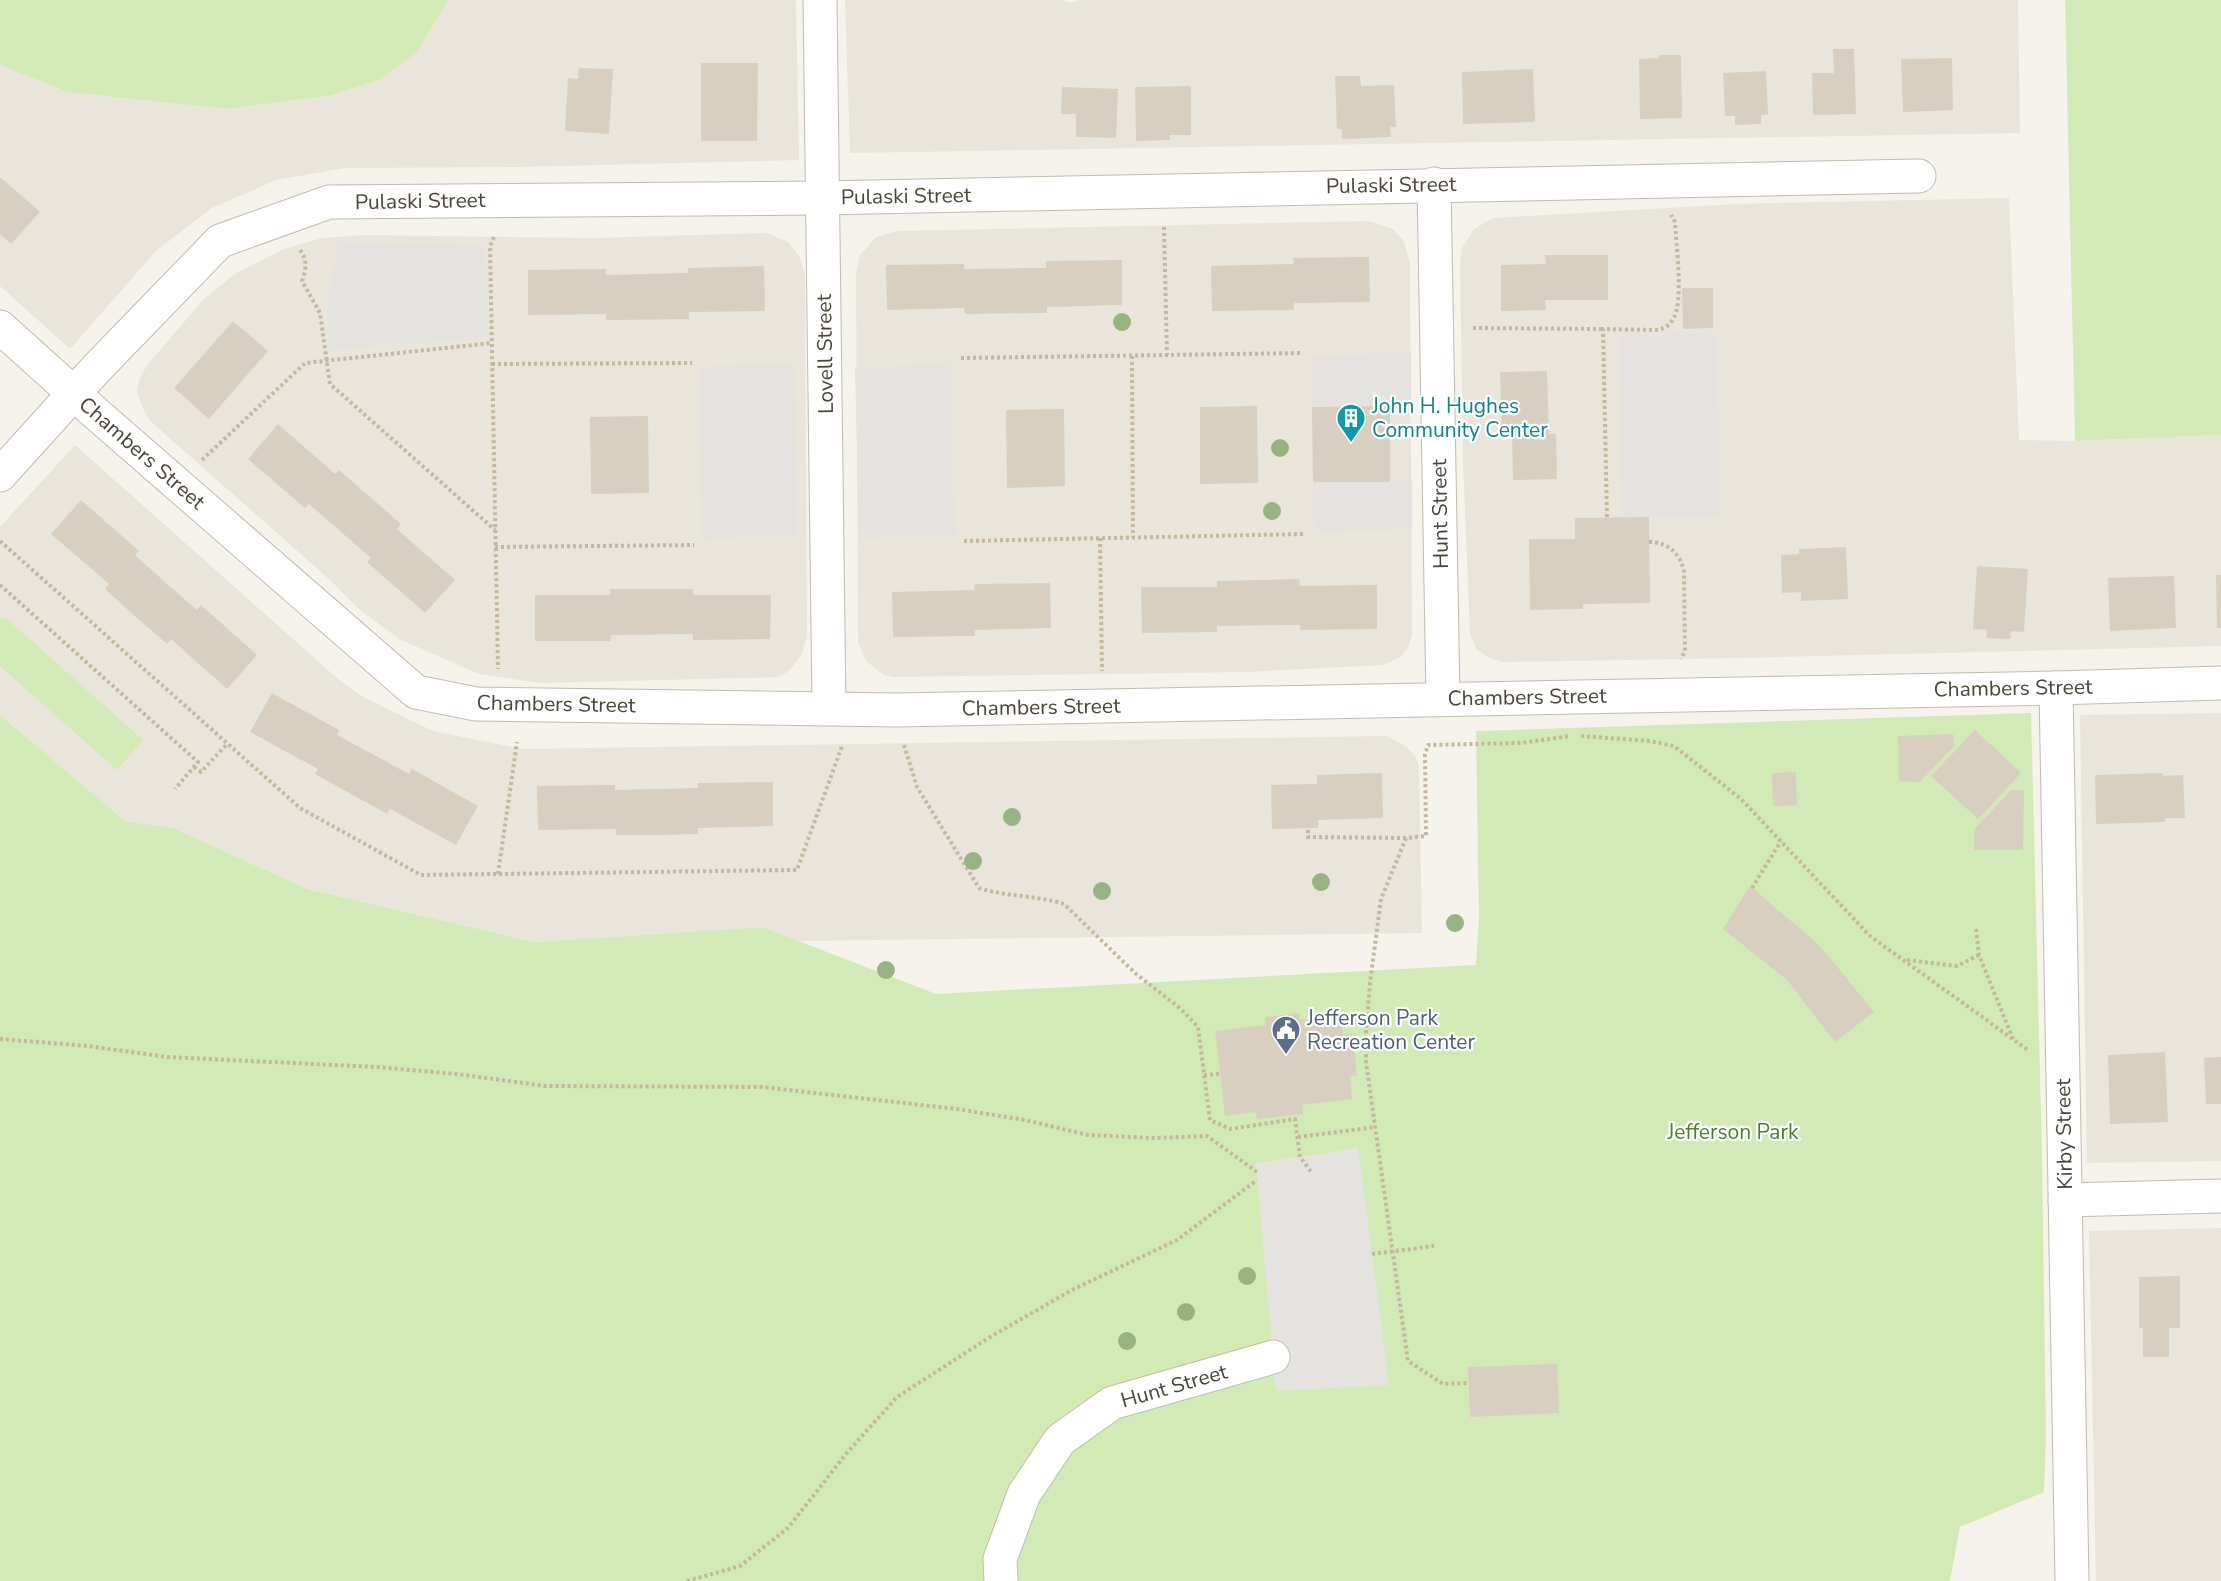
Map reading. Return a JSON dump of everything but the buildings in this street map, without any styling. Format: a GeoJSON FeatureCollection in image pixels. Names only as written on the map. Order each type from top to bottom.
{"type":"FeatureCollection","features":[{"type":"Feature","properties":{"kind":"street","name":"Lovell Street"},"geometry":{"type":"LineString","coordinates":[[820,0],[829,708]]}},
{"type":"Feature","properties":{"kind":"street","name":"Pulaski Street"},"geometry":{"type":"LineString","coordinates":[[0,475],[220,241],[329,202],[823,198],[1919,176]]}},
{"type":"Feature","properties":{"kind":"street","name":"Hunt Street"},"geometry":{"type":"LineString","coordinates":[[1434,184],[1443,699]]}},
{"type":"Feature","properties":{"kind":"street","name":"Chambers Street"},"geometry":{"type":"LineString","coordinates":[[0,327],[416,692],[476,704],[896,710],[2221,683]]}},
{"type":"Feature","properties":{"kind":"street","name":"Kirby Street"},"geometry":{"type":"LineString","coordinates":[[2056,688],[2072,1581]]}},
{"type":"Feature","properties":{"kind":"street"},"geometry":{"type":"LineString","coordinates":[[2065,1200],[2221,1196]]}},
{"type":"Feature","properties":{"kind":"street","name":"Hunt Street"},"geometry":{"type":"LineString","coordinates":[[1001,1581],[1000,1559],[1024,1494],[1060,1440],[1112,1403],[1274,1357]]}},
{"type":"Feature","properties":{"kind":"path"},"geometry":{"type":"LineString","coordinates":[[1468,328],[1658,330],[1667,327],[1674,319],[1678,306],[1675,222],[1666,210]]}},
{"type":"Feature","properties":{"kind":"path"},"geometry":{"type":"LineString","coordinates":[[1164,218],[1167,355]]}},
{"type":"Feature","properties":{"kind":"path"},"geometry":{"type":"LineString","coordinates":[[498,229],[490,246],[498,670]]}},
{"type":"Feature","properties":{"kind":"path"},"geometry":{"type":"LineString","coordinates":[[293,247],[300,250],[304,256],[306,268],[302,280],[320,313],[330,384],[495,530]]}},
{"type":"Feature","properties":{"kind":"path"},"geometry":{"type":"LineString","coordinates":[[1603,329],[1607,517]]}},
{"type":"Feature","properties":{"kind":"path"},"geometry":{"type":"LineString","coordinates":[[196,466],[305,363],[492,343]]}},
{"type":"Feature","properties":{"kind":"path"},"geometry":{"type":"LineString","coordinates":[[961,358],[1302,353]]}},
{"type":"Feature","properties":{"kind":"path"},"geometry":{"type":"LineString","coordinates":[[1132,356],[1133,537]]}},
{"type":"Feature","properties":{"kind":"path"},"geometry":{"type":"LineString","coordinates":[[492,364],[692,363]]}},
{"type":"Feature","properties":{"kind":"path"},"geometry":{"type":"LineString","coordinates":[[964,541],[1305,534]]}},
{"type":"Feature","properties":{"kind":"path"},"geometry":{"type":"LineString","coordinates":[[1100,538],[1102,675]]}},
{"type":"Feature","properties":{"kind":"path"},"geometry":{"type":"LineString","coordinates":[[0,541],[300,808],[421,875],[797,870],[845,737]]}},
{"type":"Feature","properties":{"kind":"path"},"geometry":{"type":"LineString","coordinates":[[1649,542],[1671,549],[1682,562],[1685,651],[1681,658]]}},
{"type":"Feature","properties":{"kind":"path"},"geometry":{"type":"LineString","coordinates":[[495,547],[694,545]]}},
{"type":"Feature","properties":{"kind":"path"},"geometry":{"type":"LineString","coordinates":[[0,585],[198,762],[175,789]]}},
{"type":"Feature","properties":{"kind":"path"},"geometry":{"type":"LineString","coordinates":[[1308,830],[1308,837],[1406,838],[1426,836],[1425,755],[1428,745],[1521,742],[1574,735],[1650,741],[1674,746],[1741,799],[1870,936],[2030,1051]]}},
{"type":"Feature","properties":{"kind":"path"},"geometry":{"type":"LineString","coordinates":[[901,736],[917,786],[979,888],[1050,899],[1064,904],[1135,973],[1181,1009],[1198,1027],[1210,1120],[1230,1129],[1295,1119],[1300,1157],[1312,1173]]}},
{"type":"Feature","properties":{"kind":"path"},"geometry":{"type":"LineString","coordinates":[[498,874],[517,742]]}},
{"type":"Feature","properties":{"kind":"path"},"geometry":{"type":"LineString","coordinates":[[194,767],[201,772],[226,744]]}},
{"type":"Feature","properties":{"kind":"path"},"geometry":{"type":"LineString","coordinates":[[1406,838],[1381,899],[1367,1008],[1366,1062],[1408,1361],[1443,1384],[1468,1383]]}},
{"type":"Feature","properties":{"kind":"path"},"geometry":{"type":"LineString","coordinates":[[1752,888],[1781,840]]}},
{"type":"Feature","properties":{"kind":"path"},"geometry":{"type":"LineString","coordinates":[[1976,929],[1979,955],[2014,1039]]}},
{"type":"Feature","properties":{"kind":"path"},"geometry":{"type":"LineString","coordinates":[[1906,960],[1957,966],[1979,955]]}},
{"type":"Feature","properties":{"kind":"path"},"geometry":{"type":"LineString","coordinates":[[0,1039],[88,1046],[167,1057],[342,1065],[457,1074],[545,1086],[762,1088],[957,1109],[1025,1120],[1088,1135],[1153,1138],[1207,1136],[1257,1172]]}},
{"type":"Feature","properties":{"kind":"path"},"geometry":{"type":"LineString","coordinates":[[1204,1075],[1220,1074]]}},
{"type":"Feature","properties":{"kind":"path"},"geometry":{"type":"LineString","coordinates":[[1298,1137],[1376,1127]]}},
{"type":"Feature","properties":{"kind":"path"},"geometry":{"type":"LineString","coordinates":[[687,1581],[740,1566],[788,1528],[846,1454],[897,1396],[990,1337],[1072,1290],[1177,1240],[1257,1180]]}},
{"type":"Feature","properties":{"kind":"path"},"geometry":{"type":"LineString","coordinates":[[1372,1254],[1434,1246]]}},
{"type":"Feature","properties":{"kind":"shaded area"},"geometry":{"type":"Polygon","coordinates":[[[448,0],[796,0],[799,160],[519,167],[345,168],[276,180],[212,208],[157,250],[70,349],[0,286],[0,65],[68,92],[226,109],[328,96],[417,52],[448,0]]]}},
{"type":"Feature","properties":{"kind":"shaded area"},"geometry":{"type":"Polygon","coordinates":[[[845,0],[1062,0],[1071,3],[1079,0],[2018,0],[2020,133],[850,153],[845,0]]]}},
{"type":"Feature","properties":{"kind":"shaded area"},"geometry":{"type":"Polygon","coordinates":[[[2009,198],[2019,440],[2075,441],[2221,435],[2221,646],[1503,662],[1491,659],[1477,650],[1470,634],[1463,461],[1460,261],[1462,248],[1474,229],[1493,218],[1737,204],[2009,198]]]}},
{"type":"Feature","properties":{"kind":"shaded area"},"geometry":{"type":"Polygon","coordinates":[[[1369,221],[1393,229],[1404,241],[1410,263],[1412,634],[1408,647],[1401,657],[1383,665],[1247,672],[893,677],[884,675],[866,661],[858,639],[856,273],[860,255],[876,237],[897,231],[1369,221]]]}},
{"type":"Feature","properties":{"kind":"shaded area"},"geometry":{"type":"Polygon","coordinates":[[[767,233],[788,242],[800,257],[805,275],[807,636],[802,654],[790,670],[779,677],[540,683],[479,674],[399,639],[359,609],[329,579],[149,420],[137,391],[139,380],[147,365],[204,299],[236,273],[284,249],[322,238],[362,235],[594,238],[767,233]]]}},
{"type":"Feature","properties":{"kind":"shaded area"},"geometry":{"type":"Polygon","coordinates":[[[338,242],[486,246],[487,337],[330,350],[326,313],[338,242]]]}},
{"type":"Feature","properties":{"kind":"shaded area"},"geometry":{"type":"Polygon","coordinates":[[[1716,332],[1721,516],[1622,517],[1618,335],[1716,332]]]}},
{"type":"Feature","properties":{"kind":"shaded area"},"geometry":{"type":"Polygon","coordinates":[[[1411,352],[1411,406],[1312,407],[1310,357],[1411,352]]]}},
{"type":"Feature","properties":{"kind":"shaded area"},"geometry":{"type":"Polygon","coordinates":[[[794,364],[798,537],[702,539],[699,366],[794,364]]]}},
{"type":"Feature","properties":{"kind":"shaded area"},"geometry":{"type":"Polygon","coordinates":[[[950,364],[955,536],[859,539],[855,367],[950,364]]]}},
{"type":"Feature","properties":{"kind":"shaded area"},"geometry":{"type":"Polygon","coordinates":[[[75,445],[338,679],[363,697],[433,731],[523,749],[1387,736],[1407,747],[1415,756],[1419,766],[1422,933],[798,941],[762,927],[535,942],[307,889],[173,828],[125,821],[0,715],[0,527],[75,445]]]}},
{"type":"Feature","properties":{"kind":"shaded area"},"geometry":{"type":"Polygon","coordinates":[[[1412,481],[1412,530],[1314,531],[1313,482],[1412,481]]]}},
{"type":"Feature","properties":{"kind":"shaded area"},"geometry":{"type":"Polygon","coordinates":[[[2221,713],[2221,1161],[2087,1163],[2080,715],[2221,713]]]}},
{"type":"Feature","properties":{"kind":"shaded area"},"geometry":{"type":"Polygon","coordinates":[[[1358,1148],[1389,1385],[1276,1391],[1256,1163],[1358,1148]]]}},
{"type":"Feature","properties":{"kind":"shaded area"},"geometry":{"type":"Polygon","coordinates":[[[2221,1228],[2221,1581],[2096,1581],[2089,1231],[2221,1228]]]}},
{"type":"Feature","properties":{"kind":"green space"},"geometry":{"type":"Polygon","coordinates":[[[0,0],[448,0],[417,52],[378,80],[328,96],[226,109],[68,92],[0,65],[0,0]]]}},
{"type":"Feature","properties":{"kind":"green space"},"geometry":{"type":"Polygon","coordinates":[[[2065,0],[2221,0],[2221,435],[2075,441],[2065,0]]]}},
{"type":"Feature","properties":{"kind":"green space"},"geometry":{"type":"Polygon","coordinates":[[[0,618],[7,619],[143,740],[117,770],[0,666],[0,618]]]}},
{"type":"Feature","properties":{"kind":"green space","name":"Jefferson Park"},"geometry":{"type":"Polygon","coordinates":[[[2031,713],[2042,1155],[2046,1438],[2044,1492],[1960,1527],[1950,1581],[0,1581],[0,715],[125,821],[173,828],[307,889],[535,942],[762,927],[936,994],[1476,965],[1479,918],[1476,731],[2031,713]]]}},
{"type":"Feature","properties":{"kind":"place","name":"John H. Hughes Community Center"},"geometry":{"type":"Point","coordinates":[1351,444]}},
{"type":"Feature","properties":{"kind":"place","name":"Jefferson Park Recreation Center"},"geometry":{"type":"Point","coordinates":[1286,1056]}}]}
